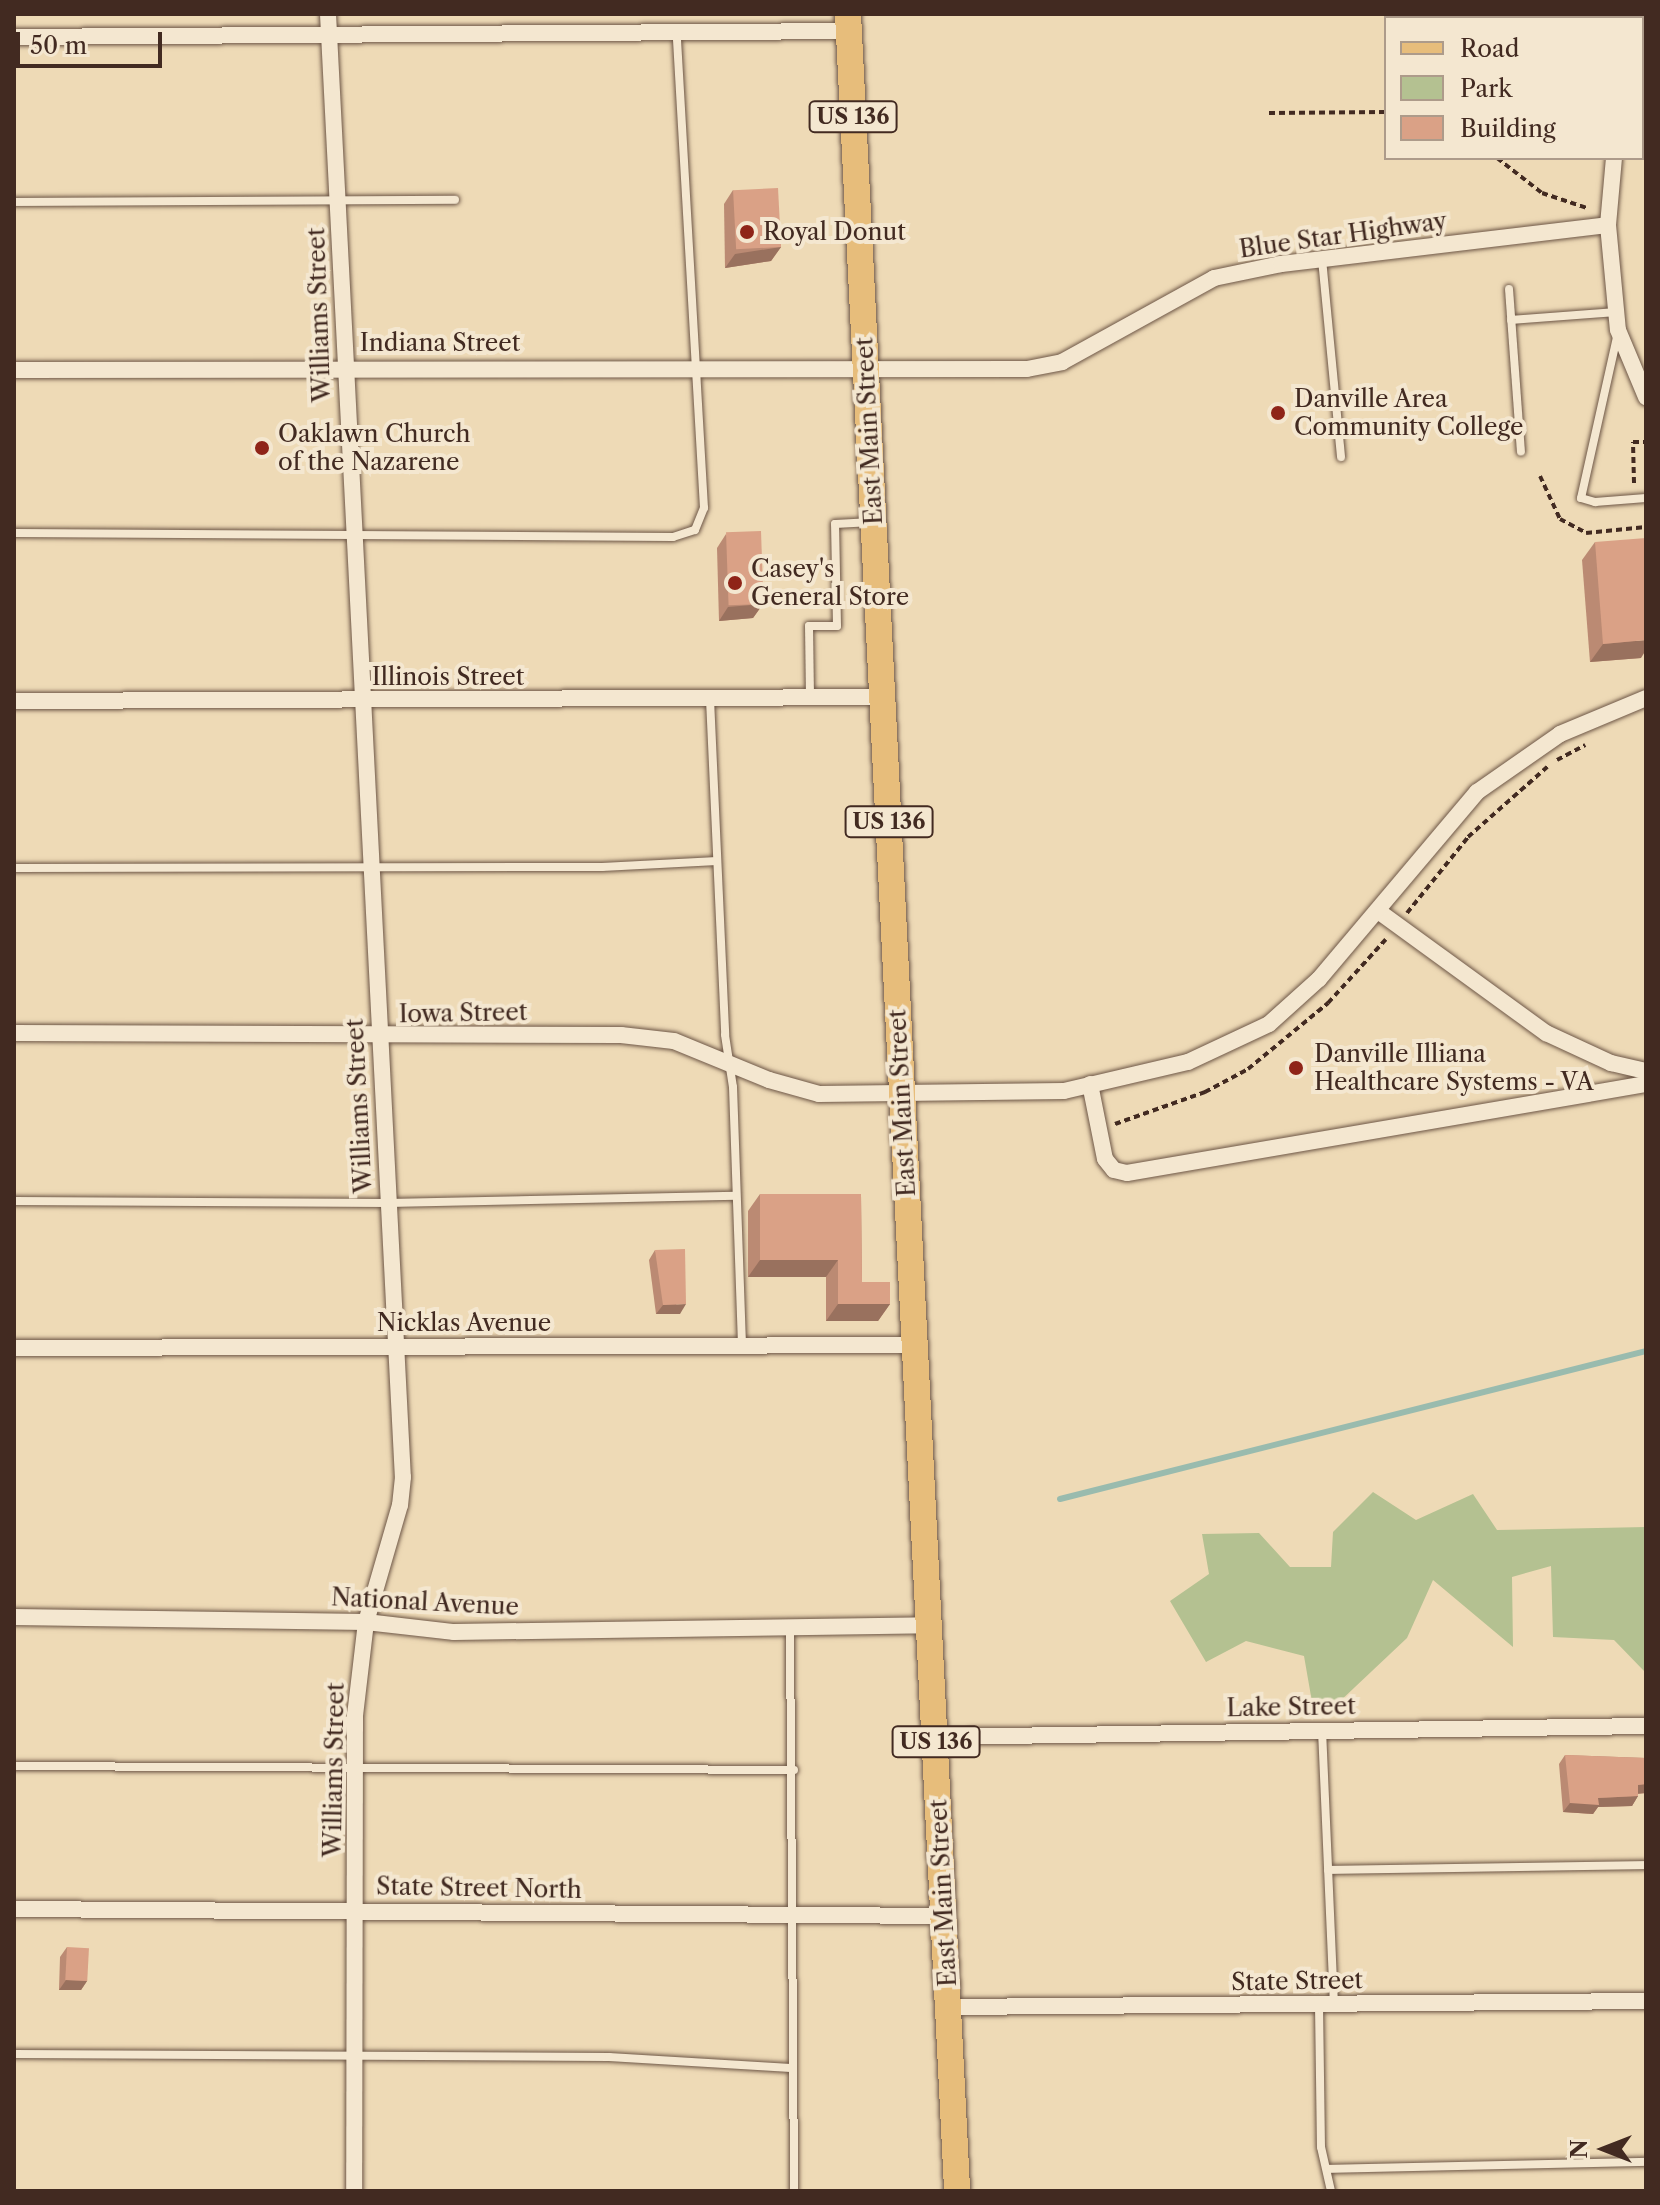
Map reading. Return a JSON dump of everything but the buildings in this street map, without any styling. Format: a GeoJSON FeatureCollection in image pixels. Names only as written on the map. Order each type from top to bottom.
{"type":"FeatureCollection","features":[{"type":"Feature","properties":{"kind":"main road","name":"East Main Street"},"geometry":{"type":"LineString","coordinates":[[848,22],[957,2191]]}},
{"type":"Feature","properties":{"kind":"street","name":"Williams Street"},"geometry":{"type":"LineString","coordinates":[[328,14],[346,368],[351,537],[396,1347],[400,1505],[366,1622],[355,1715],[357,1908],[354,2191]]}},
{"type":"Feature","properties":{"kind":"street"},"geometry":{"type":"LineString","coordinates":[[14,37],[677,32],[848,22]]}},
{"type":"Feature","properties":{"kind":"street"},"geometry":{"type":"LineString","coordinates":[[1614,160],[1608,225],[1618,330],[1646,397]]}},
{"type":"Feature","properties":{"kind":"street","name":"Blue Star Highway"},"geometry":{"type":"LineString","coordinates":[[866,367],[1027,369],[1062,362],[1214,278],[1322,259],[1608,225]]}},
{"type":"Feature","properties":{"kind":"street","name":"Indiana Street"},"geometry":{"type":"LineString","coordinates":[[14,370],[866,367]]}},
{"type":"Feature","properties":{"kind":"street","name":"Illinois Street"},"geometry":{"type":"LineString","coordinates":[[14,701],[361,702],[882,697]]}},
{"type":"Feature","properties":{"kind":"street","name":"Iowa Street"},"geometry":{"type":"LineString","coordinates":[[14,1033],[379,1038],[621,1035],[674,1041],[769,1080],[819,1094],[1064,1091],[1188,1062],[1253,1034],[1319,979],[1477,792],[1560,734],[1646,698]]}},
{"type":"Feature","properties":{"kind":"street"},"geometry":{"type":"LineString","coordinates":[[1378,911],[1546,1033],[1611,1063],[1646,1071]]}},
{"type":"Feature","properties":{"kind":"street"},"geometry":{"type":"LineString","coordinates":[[1090,1084],[1105,1159],[1114,1170],[1127,1173],[1646,1084]]}},
{"type":"Feature","properties":{"kind":"street","name":"Nicklas Avenue"},"geometry":{"type":"LineString","coordinates":[[14,1348],[915,1345]]}},
{"type":"Feature","properties":{"kind":"street","name":"National Avenue"},"geometry":{"type":"LineString","coordinates":[[14,1617],[366,1622],[454,1632],[930,1625]]}},
{"type":"Feature","properties":{"kind":"street","name":"Lake Street"},"geometry":{"type":"LineString","coordinates":[[936,1737],[1646,1726]]}},
{"type":"Feature","properties":{"kind":"street","name":"State Street North"},"geometry":{"type":"LineString","coordinates":[[14,1909],[357,1908],[795,1917],[943,1916]]}},
{"type":"Feature","properties":{"kind":"street","name":"State Street"},"geometry":{"type":"LineString","coordinates":[[949,2007],[1646,2001]]}},
{"type":"Feature","properties":{"kind":"lane"},"geometry":{"type":"LineString","coordinates":[[14,533],[673,537],[695,530],[704,508],[677,32]]}},
{"type":"Feature","properties":{"kind":"lane"},"geometry":{"type":"LineString","coordinates":[[14,202],[338,203],[455,200]]}},
{"type":"Feature","properties":{"kind":"lane"},"geometry":{"type":"LineString","coordinates":[[1322,259],[1341,457]]}},
{"type":"Feature","properties":{"kind":"lane"},"geometry":{"type":"LineString","coordinates":[[1509,289],[1521,452]]}},
{"type":"Feature","properties":{"kind":"lane"},"geometry":{"type":"LineString","coordinates":[[1511,320],[1616,312]]}},
{"type":"Feature","properties":{"kind":"lane"},"geometry":{"type":"LineString","coordinates":[[1618,330],[1581,498],[1595,502],[1646,498]]}},
{"type":"Feature","properties":{"kind":"lane"},"geometry":{"type":"LineString","coordinates":[[810,698],[809,626],[837,626],[835,524],[874,522]]}},
{"type":"Feature","properties":{"kind":"lane"},"geometry":{"type":"LineString","coordinates":[[710,699],[742,1346]]}},
{"type":"Feature","properties":{"kind":"lane"},"geometry":{"type":"LineString","coordinates":[[14,868],[371,867],[717,861]]}},
{"type":"Feature","properties":{"kind":"lane"},"geometry":{"type":"LineString","coordinates":[[14,1201],[388,1203],[736,1196]]}},
{"type":"Feature","properties":{"kind":"lane"},"geometry":{"type":"LineString","coordinates":[[790,1628],[794,1770],[795,1917],[791,2068],[794,2191]]}},
{"type":"Feature","properties":{"kind":"lane"},"geometry":{"type":"LineString","coordinates":[[1322,1730],[1328,1870],[1321,2147],[1331,2191]]}},
{"type":"Feature","properties":{"kind":"lane"},"geometry":{"type":"LineString","coordinates":[[14,1766],[794,1770]]}},
{"type":"Feature","properties":{"kind":"lane"},"geometry":{"type":"LineString","coordinates":[[1328,1870],[1646,1865]]}},
{"type":"Feature","properties":{"kind":"lane"},"geometry":{"type":"LineString","coordinates":[[14,2054],[609,2057],[791,2068]]}},
{"type":"Feature","properties":{"kind":"lane"},"geometry":{"type":"LineString","coordinates":[[1327,2169],[1646,2162]]}},
{"type":"Feature","properties":{"kind":"path"},"geometry":{"type":"LineString","coordinates":[[1269,113],[1384,112]]}},
{"type":"Feature","properties":{"kind":"path"},"geometry":{"type":"LineString","coordinates":[[1500,160],[1542,193],[1587,208]]}},
{"type":"Feature","properties":{"kind":"path"},"geometry":{"type":"LineString","coordinates":[[1634,483],[1633,442],[1645,442]]}},
{"type":"Feature","properties":{"kind":"path"},"geometry":{"type":"LineString","coordinates":[[1540,476],[1560,519],[1586,533],[1646,527]]}},
{"type":"Feature","properties":{"kind":"path"},"geometry":{"type":"LineString","coordinates":[[1637,528],[1638,540]]}},
{"type":"Feature","properties":{"kind":"green space"},"geometry":{"type":"Polygon","coordinates":[[[1373,1492],[1416,1520],[1473,1494],[1497,1530],[1646,1527],[1645,1672],[1614,1640],[1553,1637],[1551,1566],[1512,1577],[1513,1647],[1433,1580],[1407,1638],[1337,1704],[1312,1702],[1304,1656],[1246,1641],[1206,1662],[1170,1601],[1209,1574],[1202,1534],[1259,1533],[1290,1567],[1331,1567],[1333,1532],[1373,1492]]]}},
{"type":"Feature","properties":{"kind":"waterway"},"geometry":{"type":"LineString","coordinates":[[1060,1499],[1646,1351]]}},
{"type":"Feature","properties":{"kind":"place","name":"Royal Donut"},"geometry":{"type":"Point","coordinates":[747,232]}},
{"type":"Feature","properties":{"kind":"place","name":"Danville Area Community College"},"geometry":{"type":"Point","coordinates":[1278,413]}},
{"type":"Feature","properties":{"kind":"place","name":"Oaklawn Church of the Nazarene"},"geometry":{"type":"Point","coordinates":[262,448]}},
{"type":"Feature","properties":{"kind":"place","name":"Casey's General Store"},"geometry":{"type":"Point","coordinates":[735,583]}},
{"type":"Feature","properties":{"kind":"place","name":"Danville Illiana Healthcare Systems - VA"},"geometry":{"type":"Point","coordinates":[1296,1068]}}]}
